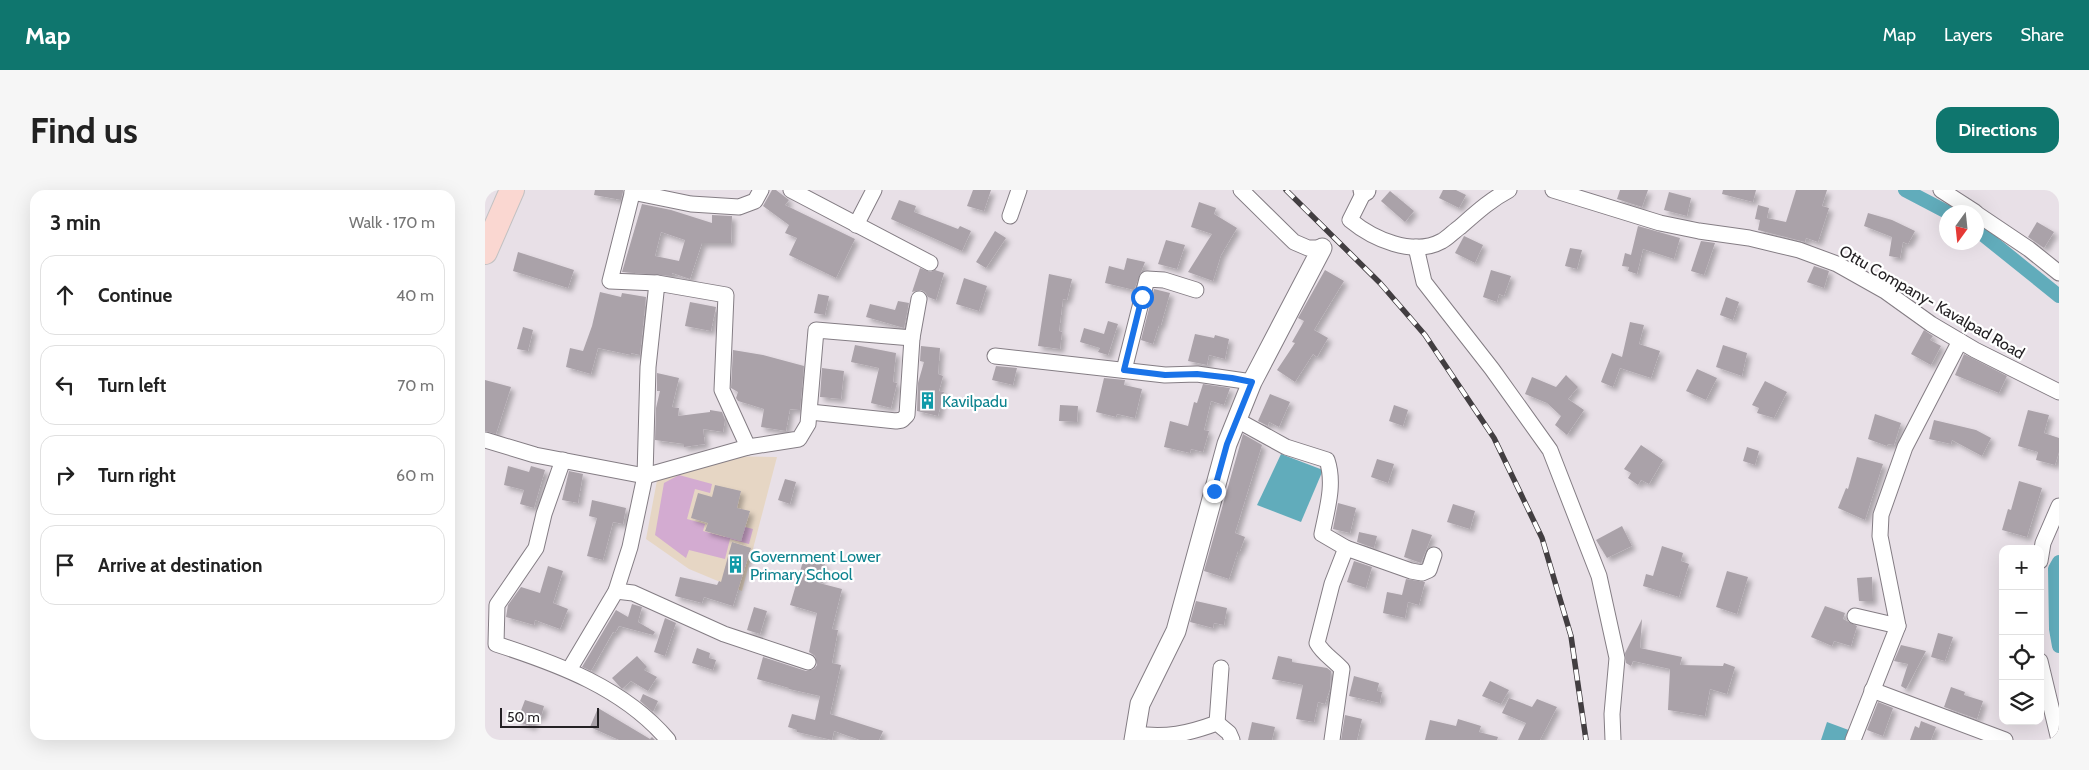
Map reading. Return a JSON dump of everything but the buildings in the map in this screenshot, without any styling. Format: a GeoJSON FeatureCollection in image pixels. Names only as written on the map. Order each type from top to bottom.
{"type":"FeatureCollection","features":[{"type":"Feature","properties":{"kind":"main road"},"geometry":{"type":"LineString","coordinates":[[485,252],[512,190]]}},
{"type":"Feature","properties":{"kind":"street"},"geometry":{"type":"LineString","coordinates":[[748,447],[722,390],[726,295],[657,284],[610,281],[633,191],[691,204],[739,208],[755,201],[761,190]]}},
{"type":"Feature","properties":{"kind":"street"},"geometry":{"type":"LineString","coordinates":[[791,190],[930,264]]}},
{"type":"Feature","properties":{"kind":"street"},"geometry":{"type":"LineString","coordinates":[[856,224],[874,190]]}},
{"type":"Feature","properties":{"kind":"street"},"geometry":{"type":"LineString","coordinates":[[1010,216],[1019,190]]}},
{"type":"Feature","properties":{"kind":"street"},"geometry":{"type":"LineString","coordinates":[[1217,723],[1191,732],[1171,736],[1134,737],[1140,704],[1176,631],[1227,444],[1252,382],[1322,248],[1309,248],[1294,242],[1241,190]]}},
{"type":"Feature","properties":{"kind":"street"},"geometry":{"type":"LineString","coordinates":[[1365,190],[1349,220],[1363,231],[1402,246],[1416,247],[1442,241],[1490,201],[1509,190]]}},
{"type":"Feature","properties":{"kind":"street","name":"Ottu Company- Kavalpad Road"},"geometry":{"type":"LineString","coordinates":[[1553,190],[1660,223],[1749,238],[1799,250],[1837,264],[1885,291],[1931,324],[1960,341],[2019,373],[2058,390]]}},
{"type":"Feature","properties":{"kind":"street"},"geometry":{"type":"LineString","coordinates":[[1941,190],[1964,205]]}},
{"type":"Feature","properties":{"kind":"street"},"geometry":{"type":"LineString","coordinates":[[1984,218],[2029,249],[2059,273]]}},
{"type":"Feature","properties":{"kind":"street"},"geometry":{"type":"LineString","coordinates":[[1416,247],[1424,282],[1492,369],[1550,450],[1599,576],[1617,658],[1612,714],[1613,740]]}},
{"type":"Feature","properties":{"kind":"street"},"geometry":{"type":"LineString","coordinates":[[1124,370],[1147,279],[1164,280],[1196,290]]}},
{"type":"Feature","properties":{"kind":"street"},"geometry":{"type":"LineString","coordinates":[[569,670],[616,592],[630,547],[645,476],[648,367],[657,284]]}},
{"type":"Feature","properties":{"kind":"street"},"geometry":{"type":"LineString","coordinates":[[810,412],[896,422],[902,420],[907,415],[912,338],[919,299]]}},
{"type":"Feature","properties":{"kind":"street"},"geometry":{"type":"LineString","coordinates":[[485,440],[535,455],[645,476],[748,447],[799,439],[808,424],[810,412],[817,330],[912,338]]}},
{"type":"Feature","properties":{"kind":"street"},"geometry":{"type":"LineString","coordinates":[[1853,740],[1898,626],[1880,536],[1881,515],[1905,447],[1960,341]]}},
{"type":"Feature","properties":{"kind":"street"},"geometry":{"type":"LineString","coordinates":[[995,356],[1165,375],[1197,374],[1252,382]]}},
{"type":"Feature","properties":{"kind":"street"},"geometry":{"type":"LineString","coordinates":[[1237,420],[1286,447],[1327,460],[1331,473],[1330,497],[1322,534],[1346,548],[1422,573],[1429,570],[1434,555]]}},
{"type":"Feature","properties":{"kind":"street"},"geometry":{"type":"LineString","coordinates":[[563,460],[544,514],[536,548],[497,605],[496,644],[584,676],[619,698],[657,727],[667,740]]}},
{"type":"Feature","properties":{"kind":"street"},"geometry":{"type":"LineString","coordinates":[[2043,545],[2059,506]]}},
{"type":"Feature","properties":{"kind":"street"},"geometry":{"type":"LineString","coordinates":[[1332,740],[1341,668],[1335,661],[1322,653],[1317,643],[1332,584],[1346,548]]}},
{"type":"Feature","properties":{"kind":"street"},"geometry":{"type":"LineString","coordinates":[[616,592],[633,593],[724,634],[808,662]]}},
{"type":"Feature","properties":{"kind":"street"},"geometry":{"type":"LineString","coordinates":[[1855,616],[1898,626]]}},
{"type":"Feature","properties":{"kind":"street"},"geometry":{"type":"LineString","coordinates":[[1217,723],[1221,668]]}},
{"type":"Feature","properties":{"kind":"street"},"geometry":{"type":"LineString","coordinates":[[2044,678],[2059,740]]}},
{"type":"Feature","properties":{"kind":"street"},"geometry":{"type":"LineString","coordinates":[[1872,690],[2005,740]]}},
{"type":"Feature","properties":{"kind":"street"},"geometry":{"type":"LineString","coordinates":[[1217,723],[1229,732],[1232,740]]}},
{"type":"Feature","properties":{"kind":"shaded area"},"geometry":{"type":"Polygon","coordinates":[[[716,456],[777,457],[742,591],[689,569],[646,539],[658,475],[716,456]]]}},
{"type":"Feature","properties":{"kind":"shaded area"},"geometry":{"type":"Polygon","coordinates":[[[679,475],[712,484],[710,493],[695,489],[687,519],[705,524],[703,531],[725,537],[729,523],[753,529],[749,544],[730,539],[725,559],[689,550],[686,558],[655,535],[664,483],[679,475]]]}},
{"type":"Feature","properties":{"kind":"water"},"geometry":{"type":"Polygon","coordinates":[[[1281,454],[1323,470],[1301,522],[1257,505],[1281,454]]]}},
{"type":"Feature","properties":{"kind":"water"},"geometry":{"type":"Polygon","coordinates":[[[1827,722],[1854,732],[1851,740],[1821,740],[1827,722]]]}},
{"type":"Feature","properties":{"kind":"waterway"},"geometry":{"type":"LineString","coordinates":[[1905,190],[1939,208]]}},
{"type":"Feature","properties":{"kind":"waterway"},"geometry":{"type":"LineString","coordinates":[[1984,236],[2059,296]]}},
{"type":"Feature","properties":{"kind":"waterway"},"geometry":{"type":"LineString","coordinates":[[2059,562],[2055,569],[2056,629],[2059,646]]}},
{"type":"Feature","properties":{"kind":"railway"},"geometry":{"type":"LineString","coordinates":[[1286,190],[1380,283],[1425,335],[1494,438],[1542,538],[1571,636],[1586,740]]}},
{"type":"Feature","properties":{"kind":"place","name":"Kavilpadu"},"geometry":{"type":"Point","coordinates":[928,401]}},
{"type":"Feature","properties":{"kind":"place","name":"Government Lower Primary School"},"geometry":{"type":"Point","coordinates":[736,565]}},
{"type":"Feature","properties":{"kind":"route"},"geometry":{"type":"LineString","coordinates":[[1142,297],[1124,370],[1165,375],[1197,374],[1252,382],[1227,444],[1214,491]]}}]}
